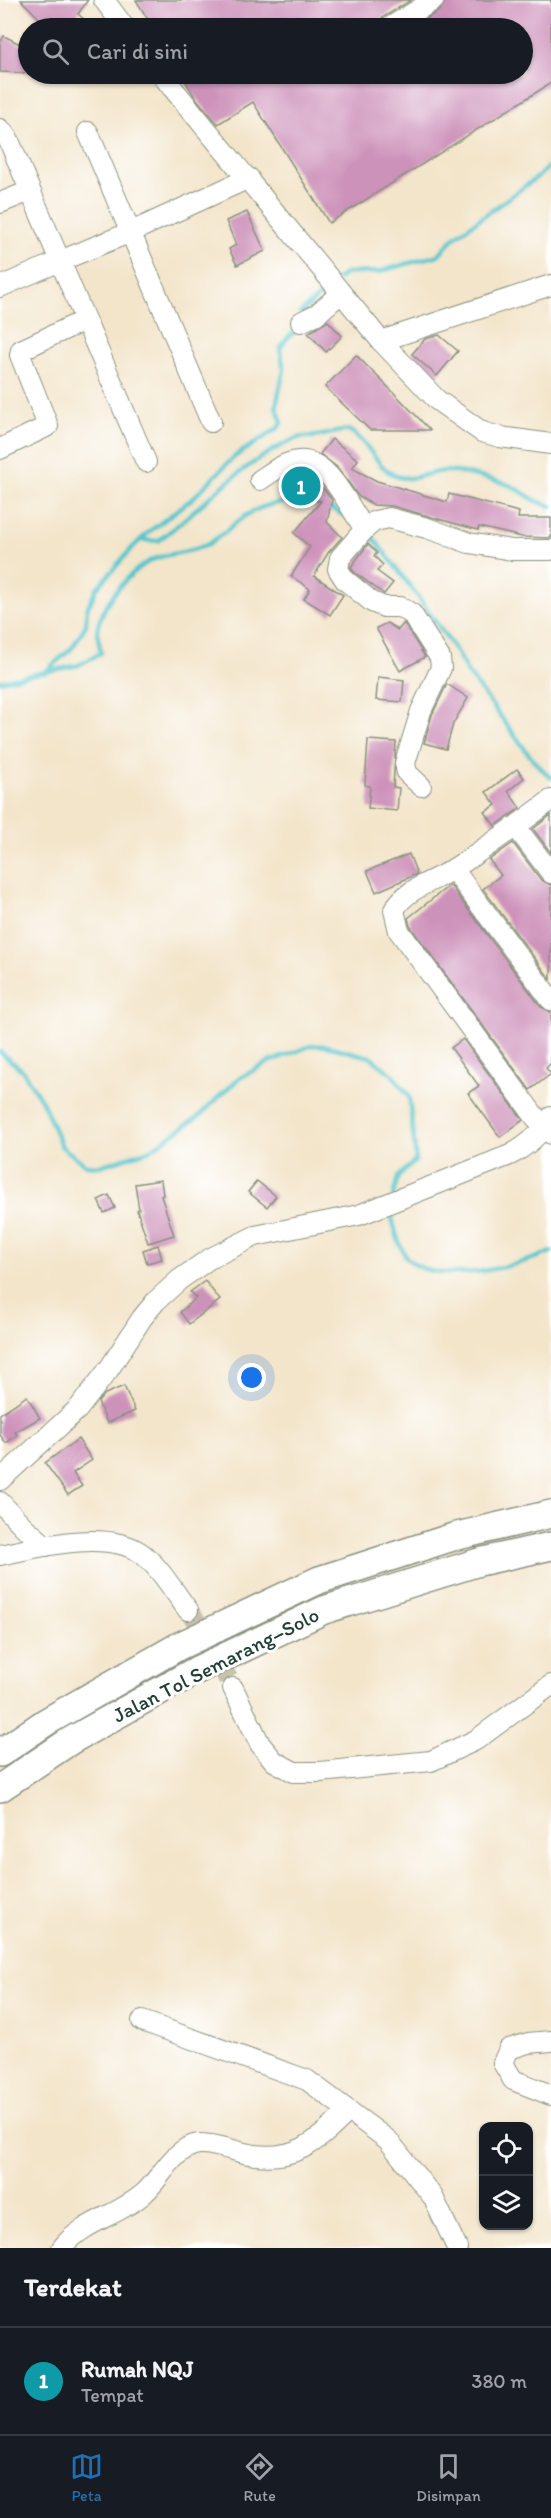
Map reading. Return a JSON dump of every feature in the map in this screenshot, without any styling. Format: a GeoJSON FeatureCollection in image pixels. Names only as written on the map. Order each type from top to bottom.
{"type":"FeatureCollection","features":[{"type":"Feature","properties":{"kind":"highway","name":"Jalan Tol Semarang–Solo"},"geometry":{"type":"LineString","coordinates":[[0,1753],[46,1722],[179,1646],[319,1580],[453,1537],[551,1514]]}},
{"type":"Feature","properties":{"kind":"highway","name":"Jalan Tol Semarang–Solo"},"geometry":{"type":"LineString","coordinates":[[0,1788],[70,1741],[197,1670],[324,1610],[479,1562],[551,1546]]}},
{"type":"Feature","properties":{"kind":"street"},"geometry":{"type":"LineString","coordinates":[[104,0],[118,18]]}},
{"type":"Feature","properties":{"kind":"street"},"geometry":{"type":"LineString","coordinates":[[405,18],[434,0]]}},
{"type":"Feature","properties":{"kind":"street"},"geometry":{"type":"LineString","coordinates":[[169,84],[381,341],[437,400],[473,426],[500,437],[551,444]]}},
{"type":"Feature","properties":{"kind":"street"},"geometry":{"type":"LineString","coordinates":[[0,129],[7,136],[146,462]]}},
{"type":"Feature","properties":{"kind":"street"},"geometry":{"type":"LineString","coordinates":[[88,132],[211,422]]}},
{"type":"Feature","properties":{"kind":"street"},"geometry":{"type":"LineString","coordinates":[[0,287],[131,232],[249,178]]}},
{"type":"Feature","properties":{"kind":"street"},"geometry":{"type":"LineString","coordinates":[[0,202],[30,190]]}},
{"type":"Feature","properties":{"kind":"street"},"geometry":{"type":"LineString","coordinates":[[381,341],[551,285]]}},
{"type":"Feature","properties":{"kind":"street"},"geometry":{"type":"LineString","coordinates":[[301,322],[317,314],[336,286]]}},
{"type":"Feature","properties":{"kind":"street"},"geometry":{"type":"LineString","coordinates":[[0,449],[48,426],[20,355],[21,350],[85,320]]}},
{"type":"Feature","properties":{"kind":"street"},"geometry":{"type":"LineString","coordinates":[[260,480],[290,463],[308,462],[323,470],[336,484],[363,531]]}},
{"type":"Feature","properties":{"kind":"street"},"geometry":{"type":"LineString","coordinates":[[422,786],[407,773],[405,763],[421,711],[439,674],[441,663],[412,614],[400,608],[384,607],[372,602],[341,574],[337,564],[340,558],[363,531],[375,521],[396,518],[469,543],[512,550],[551,550]]}},
{"type":"Feature","properties":{"kind":"street"},"geometry":{"type":"LineString","coordinates":[[0,1480],[78,1409],[110,1370],[142,1318],[192,1269],[255,1236],[331,1222],[392,1203],[510,1155],[522,1149],[549,1126],[399,932],[394,910],[402,898],[453,869],[516,827],[551,800]]}},
{"type":"Feature","properties":{"kind":"street"},"geometry":{"type":"LineString","coordinates":[[516,827],[551,873]]}},
{"type":"Feature","properties":{"kind":"street"},"geometry":{"type":"LineString","coordinates":[[453,869],[551,1000]]}},
{"type":"Feature","properties":{"kind":"street"},"geometry":{"type":"LineString","coordinates":[[0,1502],[46,1546]]}},
{"type":"Feature","properties":{"kind":"street"},"geometry":{"type":"LineString","coordinates":[[0,1555],[46,1546],[109,1542],[139,1551],[151,1561],[188,1610]]}},
{"type":"Feature","properties":{"kind":"street"},"geometry":{"type":"LineString","coordinates":[[233,1688],[260,1744],[274,1761],[294,1772],[320,1772],[431,1761],[476,1740],[551,1685]]}},
{"type":"Feature","properties":{"kind":"street"},"geometry":{"type":"LineString","coordinates":[[142,2021],[307,2080],[388,2140],[433,2197],[457,2248]]}},
{"type":"Feature","properties":{"kind":"street"},"geometry":{"type":"LineString","coordinates":[[551,2041],[528,2043],[509,2049],[503,2063],[513,2080],[551,2095]]}},
{"type":"Feature","properties":{"kind":"street"},"geometry":{"type":"LineString","coordinates":[[62,2248],[79,2231],[109,2216],[142,2195],[180,2153],[189,2147],[200,2144],[253,2155],[279,2155],[299,2151],[324,2135],[348,2111]]}},
{"type":"Feature","properties":{"kind":"building"},"geometry":{"type":"Polygon","coordinates":[[[21,0],[88,0],[78,14],[83,18],[39,18],[21,0]]]}},
{"type":"Feature","properties":{"kind":"building"},"geometry":{"type":"Polygon","coordinates":[[[136,0],[411,0],[382,18],[147,18],[136,0]]]}},
{"type":"Feature","properties":{"kind":"building"},"geometry":{"type":"Polygon","coordinates":[[[446,0],[551,0],[551,83],[329,223],[253,102],[218,124],[187,84],[533,84],[533,18],[427,18],[440,10],[446,0]]]}},
{"type":"Feature","properties":{"kind":"building"},"geometry":{"type":"Polygon","coordinates":[[[4,36],[18,43],[18,73],[0,72],[0,43],[4,36]]]}},
{"type":"Feature","properties":{"kind":"building"},"geometry":{"type":"Polygon","coordinates":[[[247,212],[265,251],[237,265],[229,249],[236,245],[226,221],[247,212]]]}},
{"type":"Feature","properties":{"kind":"building"},"geometry":{"type":"Polygon","coordinates":[[[328,321],[342,336],[326,352],[308,333],[328,321]]]}},
{"type":"Feature","properties":{"kind":"building"},"geometry":{"type":"Polygon","coordinates":[[[439,335],[458,351],[437,376],[412,354],[425,339],[439,335]]]}},
{"type":"Feature","properties":{"kind":"building"},"geometry":{"type":"Polygon","coordinates":[[[356,355],[430,430],[370,430],[325,387],[356,355]]]}},
{"type":"Feature","properties":{"kind":"building"},"geometry":{"type":"Polygon","coordinates":[[[332,439],[358,460],[352,468],[377,481],[447,502],[449,494],[519,512],[518,518],[551,518],[551,538],[522,537],[479,527],[478,530],[392,506],[374,505],[359,497],[338,468],[320,454],[332,439]]]}},
{"type":"Feature","properties":{"kind":"building"},"geometry":{"type":"Polygon","coordinates":[[[296,473],[312,477],[327,493],[332,500],[327,522],[342,537],[328,553],[314,576],[343,595],[330,615],[304,599],[310,589],[291,576],[310,547],[294,533],[321,501],[293,498],[296,473]]]}},
{"type":"Feature","properties":{"kind":"building"},"geometry":{"type":"Polygon","coordinates":[[[368,544],[377,553],[374,556],[383,565],[377,571],[393,583],[384,594],[354,572],[351,567],[368,544]]]}},
{"type":"Feature","properties":{"kind":"building"},"geometry":{"type":"Polygon","coordinates":[[[387,623],[398,630],[404,623],[425,657],[400,671],[376,628],[387,623]]]}},
{"type":"Feature","properties":{"kind":"building"},"geometry":{"type":"Polygon","coordinates":[[[378,677],[404,680],[402,702],[376,700],[378,677]]]}},
{"type":"Feature","properties":{"kind":"building"},"geometry":{"type":"Polygon","coordinates":[[[447,684],[468,698],[453,724],[446,749],[424,743],[432,715],[447,684]]]}},
{"type":"Feature","properties":{"kind":"building"},"geometry":{"type":"Polygon","coordinates":[[[368,740],[396,742],[393,787],[399,788],[397,811],[368,808],[370,786],[365,785],[368,740]]]}},
{"type":"Feature","properties":{"kind":"building"},"geometry":{"type":"Polygon","coordinates":[[[517,769],[524,778],[508,791],[520,808],[495,826],[485,812],[496,805],[486,792],[517,769]]]}},
{"type":"Feature","properties":{"kind":"building"},"geometry":{"type":"Polygon","coordinates":[[[551,815],[551,853],[533,829],[551,815]]]}},
{"type":"Feature","properties":{"kind":"building"},"geometry":{"type":"Polygon","coordinates":[[[513,843],[541,880],[551,885],[551,980],[483,889],[501,875],[489,860],[513,843]]]}},
{"type":"Feature","properties":{"kind":"building"},"geometry":{"type":"Polygon","coordinates":[[[409,854],[417,874],[376,892],[367,871],[409,854]]]}},
{"type":"Feature","properties":{"kind":"building"},"geometry":{"type":"Polygon","coordinates":[[[450,885],[541,1007],[551,1012],[551,1063],[546,1068],[551,1074],[530,1090],[410,926],[408,918],[450,885]]]}},
{"type":"Feature","properties":{"kind":"building"},"geometry":{"type":"Polygon","coordinates":[[[463,1039],[523,1120],[500,1137],[468,1093],[479,1086],[451,1048],[463,1039]]]}},
{"type":"Feature","properties":{"kind":"building"},"geometry":{"type":"Polygon","coordinates":[[[161,1180],[163,1195],[161,1196],[174,1235],[148,1243],[137,1210],[139,1209],[135,1184],[161,1180]]]}},
{"type":"Feature","properties":{"kind":"building"},"geometry":{"type":"Polygon","coordinates":[[[257,1181],[276,1196],[267,1207],[248,1192],[257,1181]]]}},
{"type":"Feature","properties":{"kind":"building"},"geometry":{"type":"Polygon","coordinates":[[[109,1195],[115,1208],[104,1213],[98,1200],[109,1195]]]}},
{"type":"Feature","properties":{"kind":"building"},"geometry":{"type":"Polygon","coordinates":[[[158,1245],[162,1259],[147,1263],[143,1250],[158,1245]]]}},
{"type":"Feature","properties":{"kind":"building"},"geometry":{"type":"Polygon","coordinates":[[[205,1281],[220,1300],[189,1324],[180,1312],[196,1298],[190,1292],[205,1281]]]}},
{"type":"Feature","properties":{"kind":"building"},"geometry":{"type":"Polygon","coordinates":[[[124,1386],[135,1411],[107,1423],[98,1402],[105,1394],[124,1386]]]}},
{"type":"Feature","properties":{"kind":"building"},"geometry":{"type":"Polygon","coordinates":[[[27,1396],[40,1418],[15,1432],[17,1435],[6,1443],[0,1435],[0,1414],[27,1396]]]}},
{"type":"Feature","properties":{"kind":"building"},"geometry":{"type":"Polygon","coordinates":[[[78,1439],[92,1460],[73,1473],[82,1486],[68,1495],[45,1463],[78,1439]]]}},
{"type":"Feature","properties":{"kind":"waterway"},"geometry":{"type":"LineString","coordinates":[[338,279],[346,273],[378,272],[438,255],[456,236],[539,176],[551,164]]}},
{"type":"Feature","properties":{"kind":"waterway"},"geometry":{"type":"LineString","coordinates":[[300,313],[330,287]]}},
{"type":"Feature","properties":{"kind":"waterway"},"geometry":{"type":"LineString","coordinates":[[44,673],[72,648],[86,625],[87,609],[97,588],[133,547],[193,498],[234,457],[278,428],[282,422],[276,406],[284,370],[280,349],[288,337],[299,329],[298,326]]}},
{"type":"Feature","properties":{"kind":"waterway"},"geometry":{"type":"LineString","coordinates":[[141,540],[158,541],[240,472],[276,449],[298,438],[349,430],[361,440],[387,471],[394,475],[408,478],[441,471],[471,475],[516,488],[551,506]]}},
{"type":"Feature","properties":{"kind":"waterway"},"geometry":{"type":"LineString","coordinates":[[0,681],[79,665],[101,653],[98,636],[101,616],[122,584],[131,575],[150,561],[208,544],[245,516],[257,510],[283,503],[310,503],[336,511],[348,518]]}},
{"type":"Feature","properties":{"kind":"waterway"},"geometry":{"type":"LineString","coordinates":[[366,533],[376,541],[416,594],[454,648],[468,673],[533,760],[551,778]]}},
{"type":"Feature","properties":{"kind":"waterway"},"geometry":{"type":"LineString","coordinates":[[0,1052],[22,1070],[42,1101],[62,1147],[86,1165],[100,1166],[150,1150],[198,1117],[238,1079],[269,1062],[313,1045],[327,1046],[370,1057],[392,1074],[409,1096],[416,1160],[398,1177],[393,1196]]}},
{"type":"Feature","properties":{"kind":"waterway"},"geometry":{"type":"LineString","coordinates":[[391,1207],[394,1227],[402,1249],[408,1259],[421,1268],[438,1272],[478,1272],[519,1263],[551,1252]]}},
{"type":"Feature","properties":{"kind":"tunnel"},"geometry":{"type":"LineString","coordinates":[[188,1610],[233,1688]]}},
{"type":"Feature","properties":{"kind":"place","name":"Rumah NQJ"},"geometry":{"type":"Point","coordinates":[301,486]}}]}
